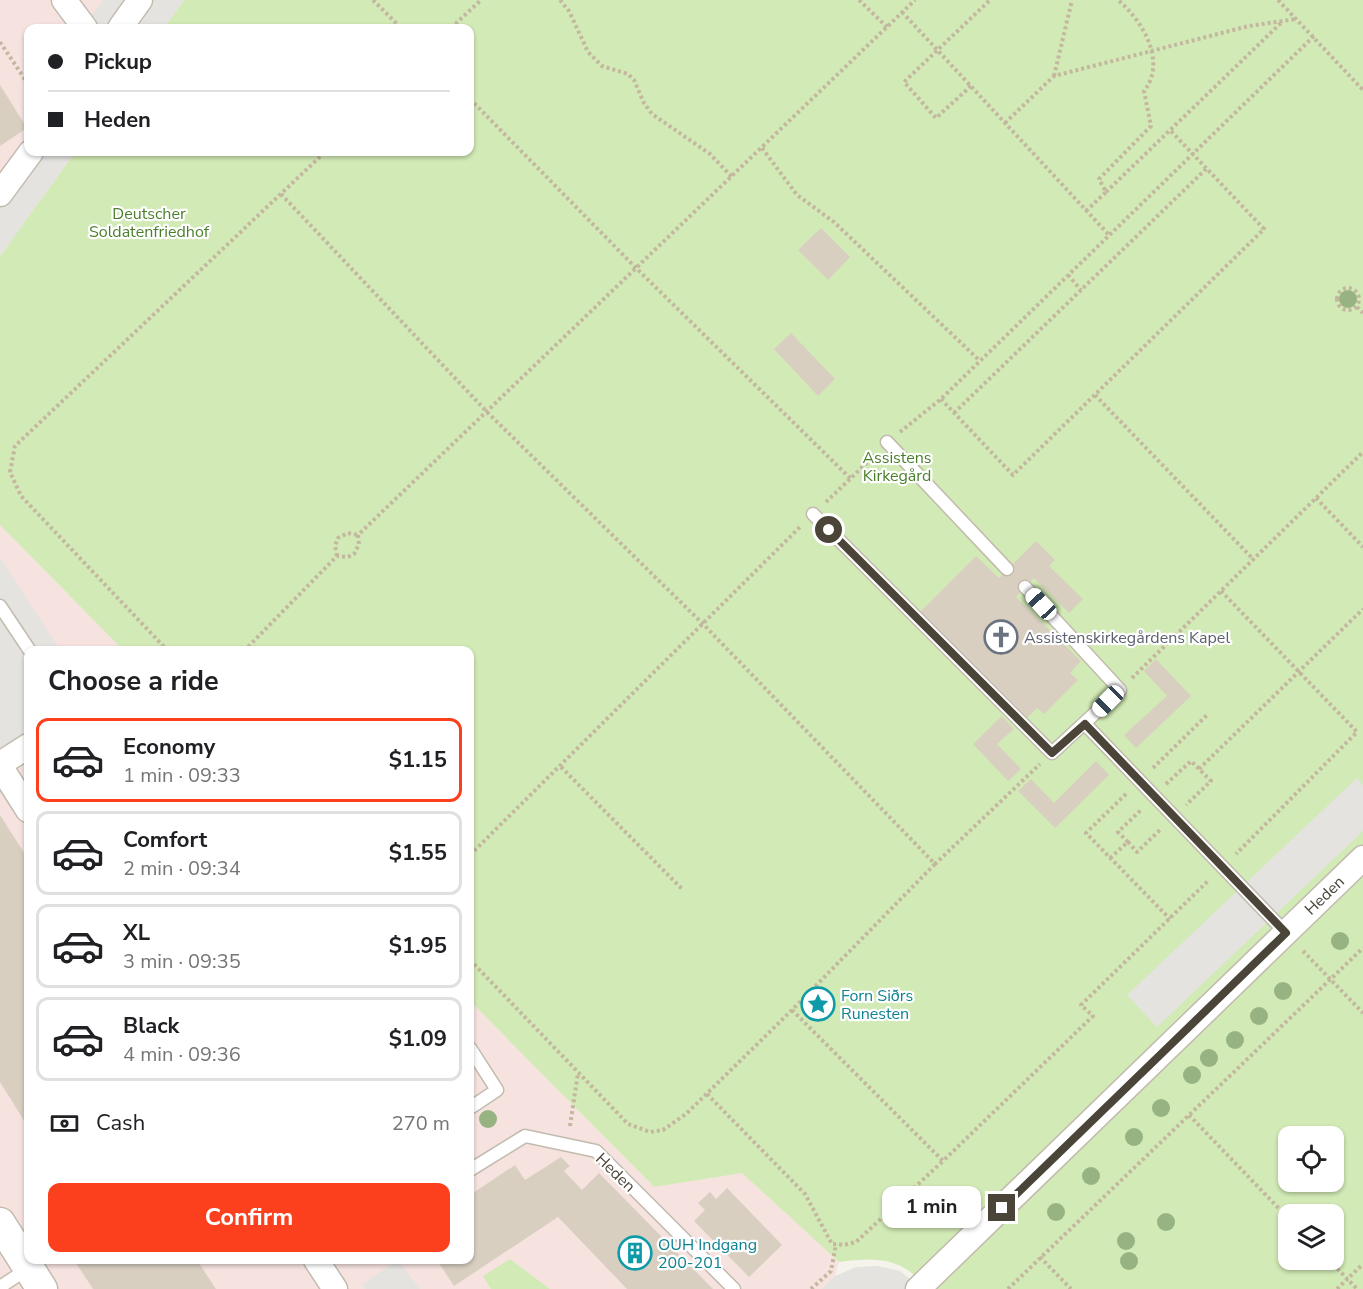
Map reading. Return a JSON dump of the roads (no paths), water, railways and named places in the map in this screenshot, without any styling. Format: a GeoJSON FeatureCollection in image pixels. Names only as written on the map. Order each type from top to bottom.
{"type":"FeatureCollection","features":[{"type":"Feature","properties":{"kind":"street"},"geometry":{"type":"LineString","coordinates":[[64,0],[82,24]]}},
{"type":"Feature","properties":{"kind":"street"},"geometry":{"type":"LineString","coordinates":[[123,24],[140,0]]}},
{"type":"Feature","properties":{"kind":"street"},"geometry":{"type":"LineString","coordinates":[[0,194],[28,156]]}},
{"type":"Feature","properties":{"kind":"street"},"geometry":{"type":"LineString","coordinates":[[24,749],[0,765],[24,804]]}},
{"type":"Feature","properties":{"kind":"street","name":"Heden"},"geometry":{"type":"LineString","coordinates":[[918,1289],[1363,858]]}},
{"type":"Feature","properties":{"kind":"street"},"geometry":{"type":"LineString","coordinates":[[0,1223],[24,1258]]}},
{"type":"Feature","properties":{"kind":"lane"},"geometry":{"type":"LineString","coordinates":[[887,442],[1007,569]]}},
{"type":"Feature","properties":{"kind":"lane"},"geometry":{"type":"LineString","coordinates":[[813,514],[1052,753],[1120,690],[1025,587]]}},
{"type":"Feature","properties":{"kind":"lane"},"geometry":{"type":"LineString","coordinates":[[0,606],[27,646]]}},
{"type":"Feature","properties":{"kind":"lane"},"geometry":{"type":"LineString","coordinates":[[1085,724],[1286,933]]}},
{"type":"Feature","properties":{"kind":"lane"},"geometry":{"type":"LineString","coordinates":[[474,1054],[497,1090],[474,1105]]}},
{"type":"Feature","properties":{"kind":"lane","name":"Heden"},"geometry":{"type":"LineString","coordinates":[[474,1168],[525,1136],[596,1151],[734,1289]]}},
{"type":"Feature","properties":{"kind":"lane"},"geometry":{"type":"LineString","coordinates":[[0,1287],[30,1267]]}},
{"type":"Feature","properties":{"kind":"place","name":"Assistenskirkegårdens Kapel"},"geometry":{"type":"Point","coordinates":[1001,637]}},
{"type":"Feature","properties":{"kind":"place","name":"Forn Siðrs Runesten"},"geometry":{"type":"Point","coordinates":[818,1004]}},
{"type":"Feature","properties":{"kind":"place","name":"OUH Indgang 200-201"},"geometry":{"type":"Point","coordinates":[635,1253]}},
{"type":"Feature","properties":{"kind":"park label","name":"Deutscher Soldatenfriedhof"},"geometry":{"type":"Point","coordinates":[149,222]}},
{"type":"Feature","properties":{"kind":"park label","name":"Assistens Kirkegård"},"geometry":{"type":"Point","coordinates":[897,466]}}]}
